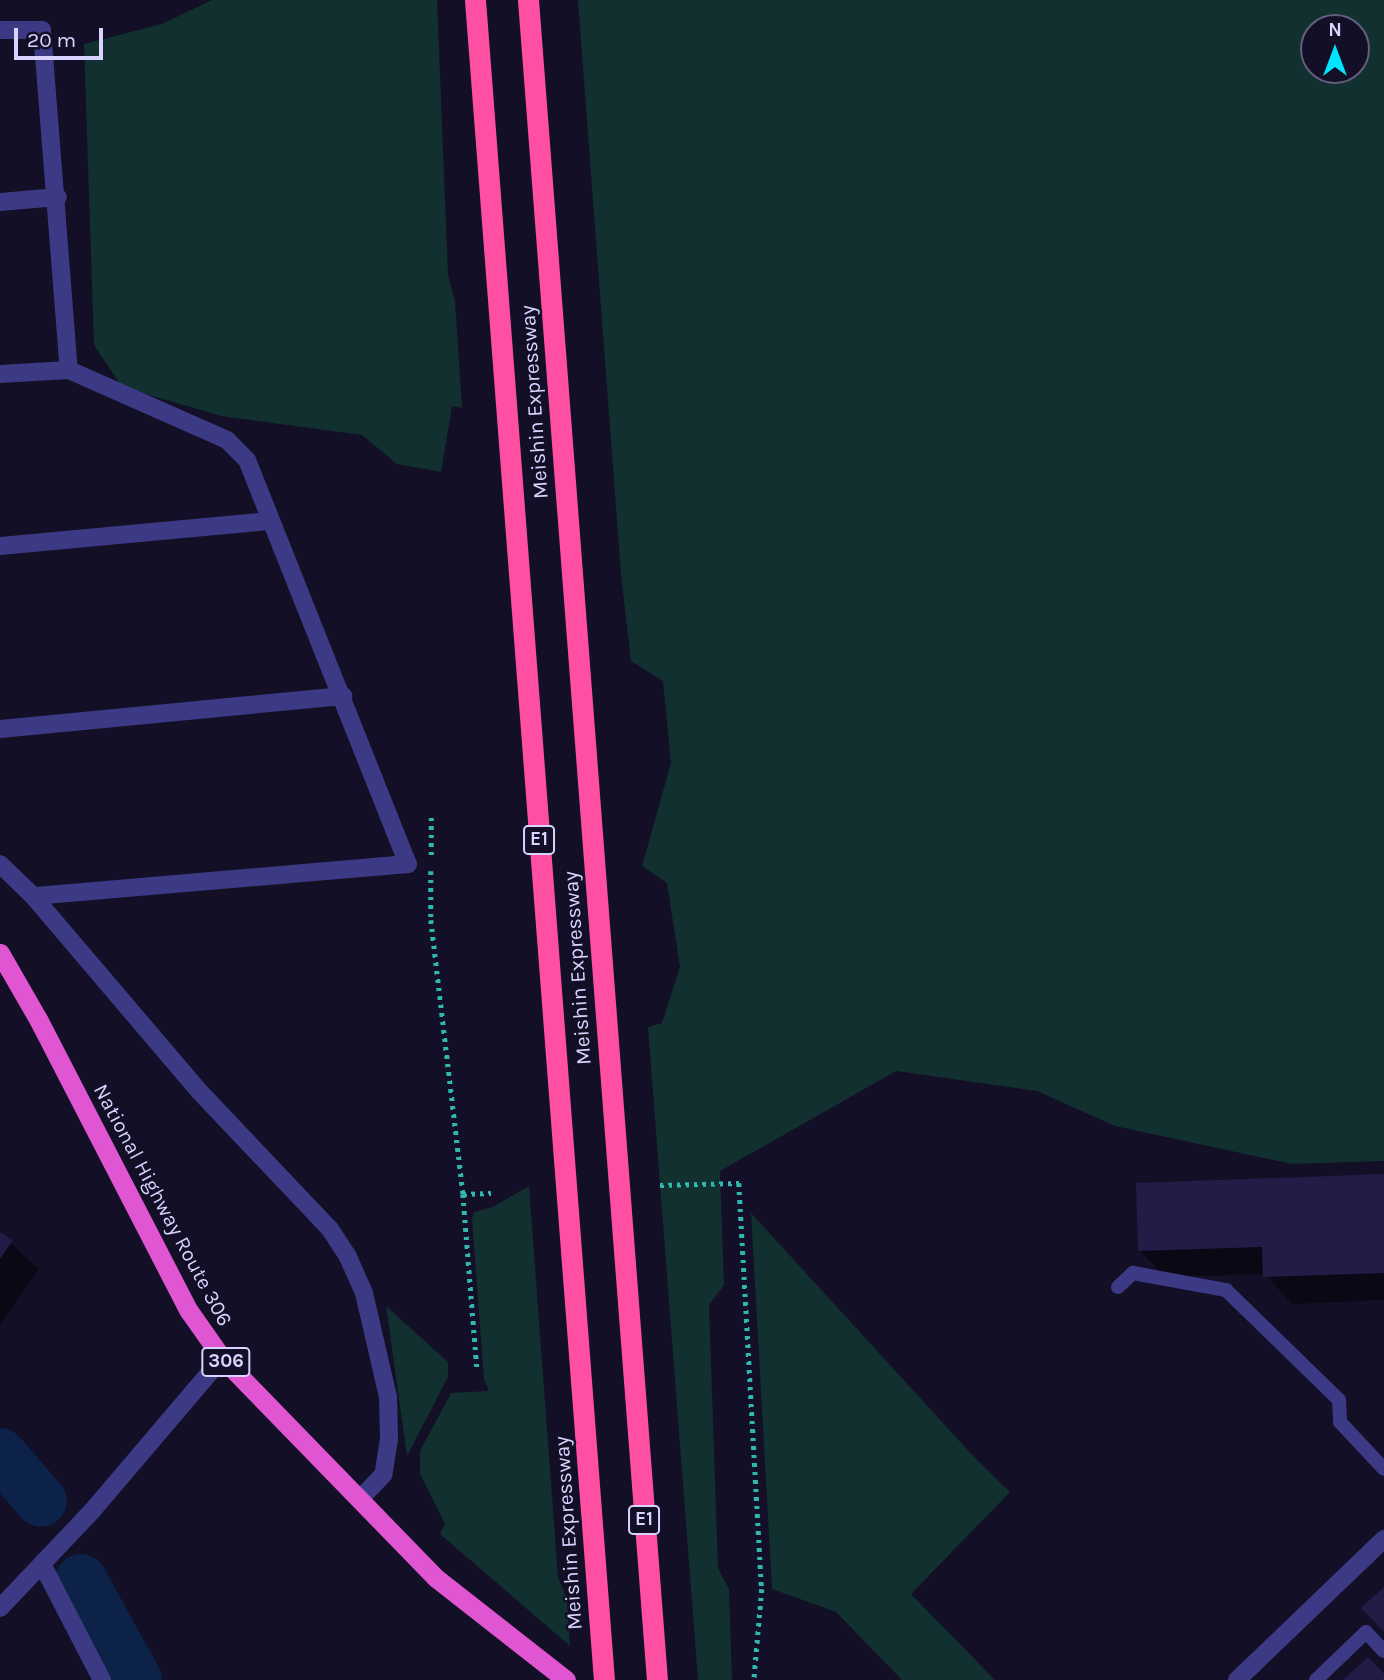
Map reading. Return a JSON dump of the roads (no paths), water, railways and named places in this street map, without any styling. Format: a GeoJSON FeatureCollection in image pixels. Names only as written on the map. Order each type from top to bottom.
{"type":"FeatureCollection","features":[{"type":"Feature","properties":{"kind":"highway","name":"Meishin Expressway"},"geometry":{"type":"LineString","coordinates":[[475,0],[604,1680]]}},
{"type":"Feature","properties":{"kind":"highway","name":"Meishin Expressway"},"geometry":{"type":"LineString","coordinates":[[528,0],[657,1680]]}},
{"type":"Feature","properties":{"kind":"highway","name":"National Highway Route 306"},"geometry":{"type":"LineString","coordinates":[[0,953],[38,1019],[190,1311],[222,1358],[361,1497],[436,1578],[566,1680]]}},
{"type":"Feature","properties":{"kind":"street"},"geometry":{"type":"LineString","coordinates":[[0,30],[42,30],[58,197],[69,370]]}},
{"type":"Feature","properties":{"kind":"street"},"geometry":{"type":"LineString","coordinates":[[0,202],[58,197]]}},
{"type":"Feature","properties":{"kind":"street"},"geometry":{"type":"LineString","coordinates":[[0,374],[69,370],[228,440],[247,460],[408,864],[33,896]]}},
{"type":"Feature","properties":{"kind":"street"},"geometry":{"type":"LineString","coordinates":[[0,546],[271,521]]}},
{"type":"Feature","properties":{"kind":"street"},"geometry":{"type":"LineString","coordinates":[[0,729],[343,696]]}},
{"type":"Feature","properties":{"kind":"street"},"geometry":{"type":"LineString","coordinates":[[0,864],[33,896],[199,1091],[330,1229],[348,1257],[364,1293],[388,1398],[389,1439],[383,1475],[361,1497]]}},
{"type":"Feature","properties":{"kind":"street"},"geometry":{"type":"LineString","coordinates":[[0,1608],[92,1511],[222,1358]]}},
{"type":"Feature","properties":{"kind":"street"},"geometry":{"type":"LineString","coordinates":[[1237,1680],[1384,1539]]}},
{"type":"Feature","properties":{"kind":"street"},"geometry":{"type":"LineString","coordinates":[[42,1564],[102,1680]]}},
{"type":"Feature","properties":{"kind":"lane"},"geometry":{"type":"LineString","coordinates":[[1118,1287],[1133,1273],[1226,1290],[1339,1400],[1340,1422],[1384,1469]]}},
{"type":"Feature","properties":{"kind":"lane"},"geometry":{"type":"LineString","coordinates":[[1316,1680],[1366,1632],[1384,1651]]}},
{"type":"Feature","properties":{"kind":"waterway"},"geometry":{"type":"LineString","coordinates":[[0,1454],[41,1501]]}},
{"type":"Feature","properties":{"kind":"waterway"},"geometry":{"type":"LineString","coordinates":[[81,1580],[136,1680]]}}]}
